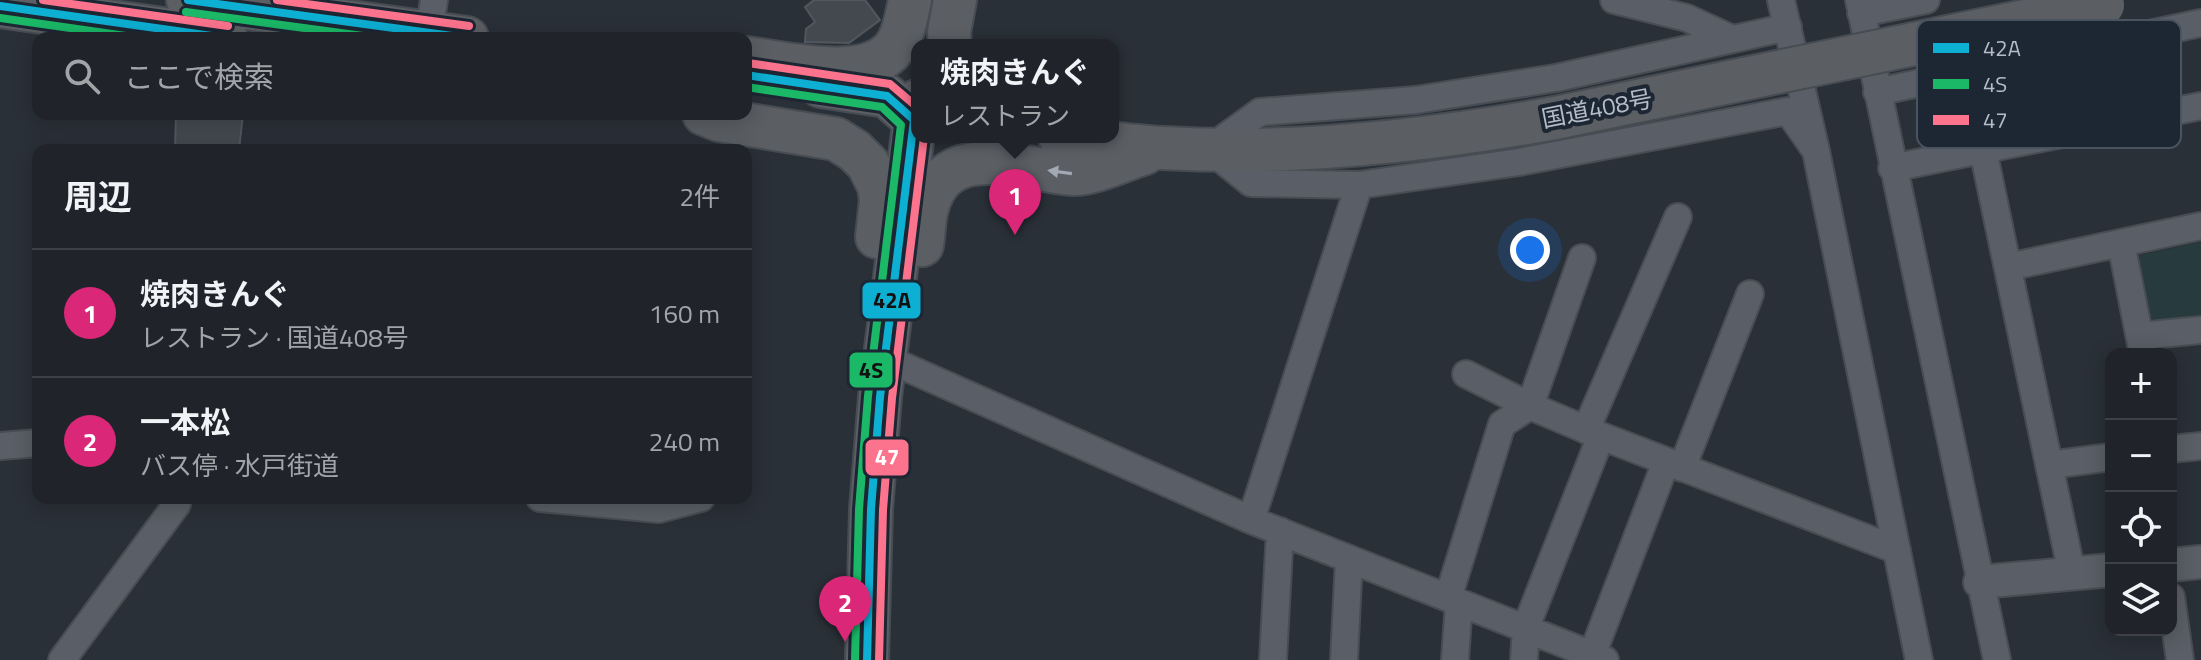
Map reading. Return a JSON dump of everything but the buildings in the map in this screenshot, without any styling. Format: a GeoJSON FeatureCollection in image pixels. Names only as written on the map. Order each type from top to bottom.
{"type":"FeatureCollection","features":[{"type":"Feature","properties":{"kind":"highway"},"geometry":{"type":"LineString","coordinates":[[188,0],[440,27]]}},
{"type":"Feature","properties":{"kind":"highway"},"geometry":{"type":"LineString","coordinates":[[752,59],[854,69],[869,65],[888,54],[898,42],[910,0]]}},
{"type":"Feature","properties":{"kind":"highway"},"geometry":{"type":"LineString","coordinates":[[927,39],[933,0]]}},
{"type":"Feature","properties":{"kind":"highway"},"geometry":{"type":"LineString","coordinates":[[950,39],[955,0]]}},
{"type":"Feature","properties":{"kind":"highway","name":"国道408号"},"geometry":{"type":"LineString","coordinates":[[2027,20],[2114,2]]}},
{"type":"Feature","properties":{"kind":"highway"},"geometry":{"type":"LineString","coordinates":[[0,6],[184,32]]}},
{"type":"Feature","properties":{"kind":"highway","name":"国道408号"},"geometry":{"type":"LineString","coordinates":[[1115,143],[1209,149],[1360,143],[1478,132],[1917,43]]}},
{"type":"Feature","properties":{"kind":"highway"},"geometry":{"type":"LineString","coordinates":[[752,76],[887,96],[911,110]]}},
{"type":"Feature","properties":{"kind":"highway"},"geometry":{"type":"LineString","coordinates":[[752,113],[881,130],[911,115]]}},
{"type":"Feature","properties":{"kind":"highway"},"geometry":{"type":"LineString","coordinates":[[719,120],[836,139],[868,164],[879,186],[881,200],[872,279],[887,338]]}},
{"type":"Feature","properties":{"kind":"highway"},"geometry":{"type":"LineString","coordinates":[[1119,124],[1161,148]]}},
{"type":"Feature","properties":{"kind":"highway"},"geometry":{"type":"LineString","coordinates":[[867,660],[871,509],[887,338],[912,143]]}},
{"type":"Feature","properties":{"kind":"highway"},"geometry":{"type":"LineString","coordinates":[[887,338],[918,283],[926,208],[948,176],[967,164],[983,161],[1077,175],[1161,148]]}},
{"type":"Feature","properties":{"kind":"street"},"geometry":{"type":"LineString","coordinates":[[1614,0],[1687,18],[1730,38]]}},
{"type":"Feature","properties":{"kind":"street"},"geometry":{"type":"LineString","coordinates":[[1781,0],[1816,151],[1919,660]]}},
{"type":"Feature","properties":{"kind":"street"},"geometry":{"type":"LineString","coordinates":[[1926,0],[1860,6],[1997,660]]}},
{"type":"Feature","properties":{"kind":"street"},"geometry":{"type":"LineString","coordinates":[[2181,27],[2201,23]]}},
{"type":"Feature","properties":{"kind":"street"},"geometry":{"type":"LineString","coordinates":[[1788,27],[1556,78],[1432,98],[1260,112],[1209,149],[1251,183],[1359,185],[1519,162],[1788,111],[1816,151]]}},
{"type":"Feature","properties":{"kind":"street"},"geometry":{"type":"LineString","coordinates":[[1877,92],[1917,83]]}},
{"type":"Feature","properties":{"kind":"street"},"geometry":{"type":"LineString","coordinates":[[2181,110],[2201,106]]}},
{"type":"Feature","properties":{"kind":"street"},"geometry":{"type":"LineString","coordinates":[[1892,168],[1993,148]]}},
{"type":"Feature","properties":{"kind":"street"},"geometry":{"type":"LineString","coordinates":[[1983,150],[2072,574]]}},
{"type":"Feature","properties":{"kind":"street"},"geometry":{"type":"LineString","coordinates":[[1251,520],[1359,185]]}},
{"type":"Feature","properties":{"kind":"street"},"geometry":{"type":"LineString","coordinates":[[1524,660],[1526,627],[1593,433],[1678,217]]}},
{"type":"Feature","properties":{"kind":"street"},"geometry":{"type":"LineString","coordinates":[[2008,267],[2201,226]]}},
{"type":"Feature","properties":{"kind":"street"},"geometry":{"type":"LineString","coordinates":[[2121,243],[2141,345],[2201,330]]}},
{"type":"Feature","properties":{"kind":"street"},"geometry":{"type":"LineString","coordinates":[[1455,660],[1454,600],[1502,424],[1530,406],[1582,258]]}},
{"type":"Feature","properties":{"kind":"street"},"geometry":{"type":"LineString","coordinates":[[887,338],[1251,520],[1598,657],[1674,465],[1750,294]]}},
{"type":"Feature","properties":{"kind":"street"},"geometry":{"type":"LineString","coordinates":[[1466,374],[1593,433],[1897,550]]}},
{"type":"Feature","properties":{"kind":"street"},"geometry":{"type":"LineString","coordinates":[[0,446],[32,443]]}},
{"type":"Feature","properties":{"kind":"street"},"geometry":{"type":"LineString","coordinates":[[2177,448],[2201,446]]}},
{"type":"Feature","properties":{"kind":"street"},"geometry":{"type":"LineString","coordinates":[[2049,465],[2105,458]]}},
{"type":"Feature","properties":{"kind":"street"},"geometry":{"type":"LineString","coordinates":[[62,660],[177,504]]}},
{"type":"Feature","properties":{"kind":"street"},"geometry":{"type":"LineString","coordinates":[[605,504],[659,509],[678,504]]}},
{"type":"Feature","properties":{"kind":"street"},"geometry":{"type":"LineString","coordinates":[[1273,660],[1280,531]]}},
{"type":"Feature","properties":{"kind":"street"},"geometry":{"type":"LineString","coordinates":[[1344,660],[1349,559]]}},
{"type":"Feature","properties":{"kind":"street"},"geometry":{"type":"LineString","coordinates":[[2177,564],[2201,562]]}},
{"type":"Feature","properties":{"kind":"street"},"geometry":{"type":"LineString","coordinates":[[1980,582],[2105,571]]}},
{"type":"Feature","properties":{"kind":"street"},"geometry":{"type":"LineString","coordinates":[[2177,636],[2180,660]]}},
{"type":"Feature","properties":{"kind":"green space"},"geometry":{"type":"Polygon","coordinates":[[[2201,242],[2201,319],[2159,323],[2141,310],[2137,256],[2201,242]]]}},
{"type":"Feature","properties":{"kind":"transit line","name":"47"},"geometry":{"type":"LineString","coordinates":[[43,0],[228,26]]}},
{"type":"Feature","properties":{"kind":"transit line","name":"42A"},"geometry":{"type":"LineString","coordinates":[[188,0],[423,32]]}},
{"type":"Feature","properties":{"kind":"transit line","name":"47"},"geometry":{"type":"LineString","coordinates":[[277,0],[469,26]]}},
{"type":"Feature","properties":{"kind":"transit line","name":"42A"},"geometry":{"type":"LineString","coordinates":[[0,6],[184,32]]}},
{"type":"Feature","properties":{"kind":"transit line","name":"4S"},"geometry":{"type":"LineString","coordinates":[[186,12],[334,32]]}},
{"type":"Feature","properties":{"kind":"transit line","name":"4S"},"geometry":{"type":"LineString","coordinates":[[0,18],[98,32]]}},
{"type":"Feature","properties":{"kind":"transit line","name":"47"},"geometry":{"type":"LineString","coordinates":[[752,64],[890,84],[911,102]]}},
{"type":"Feature","properties":{"kind":"transit line","name":"42A"},"geometry":{"type":"LineString","coordinates":[[752,76],[887,96],[911,117]]}},
{"type":"Feature","properties":{"kind":"transit line","name":"4S"},"geometry":{"type":"LineString","coordinates":[[752,88],[882,107],[901,125],[868,396],[859,509],[855,660]]}},
{"type":"Feature","properties":{"kind":"transit line","name":"42A"},"geometry":{"type":"LineString","coordinates":[[867,660],[871,509],[880,397],[911,143]]}},
{"type":"Feature","properties":{"kind":"transit line","name":"47"},"geometry":{"type":"LineString","coordinates":[[879,660],[883,510],[892,398],[923,143]]}},
{"type":"Feature","properties":{"kind":"place","name":"焼肉きんぐ"},"geometry":{"type":"Point","coordinates":[1015,235]}},
{"type":"Feature","properties":{"kind":"place","name":"一本松"},"geometry":{"type":"Point","coordinates":[845,642]}}]}
